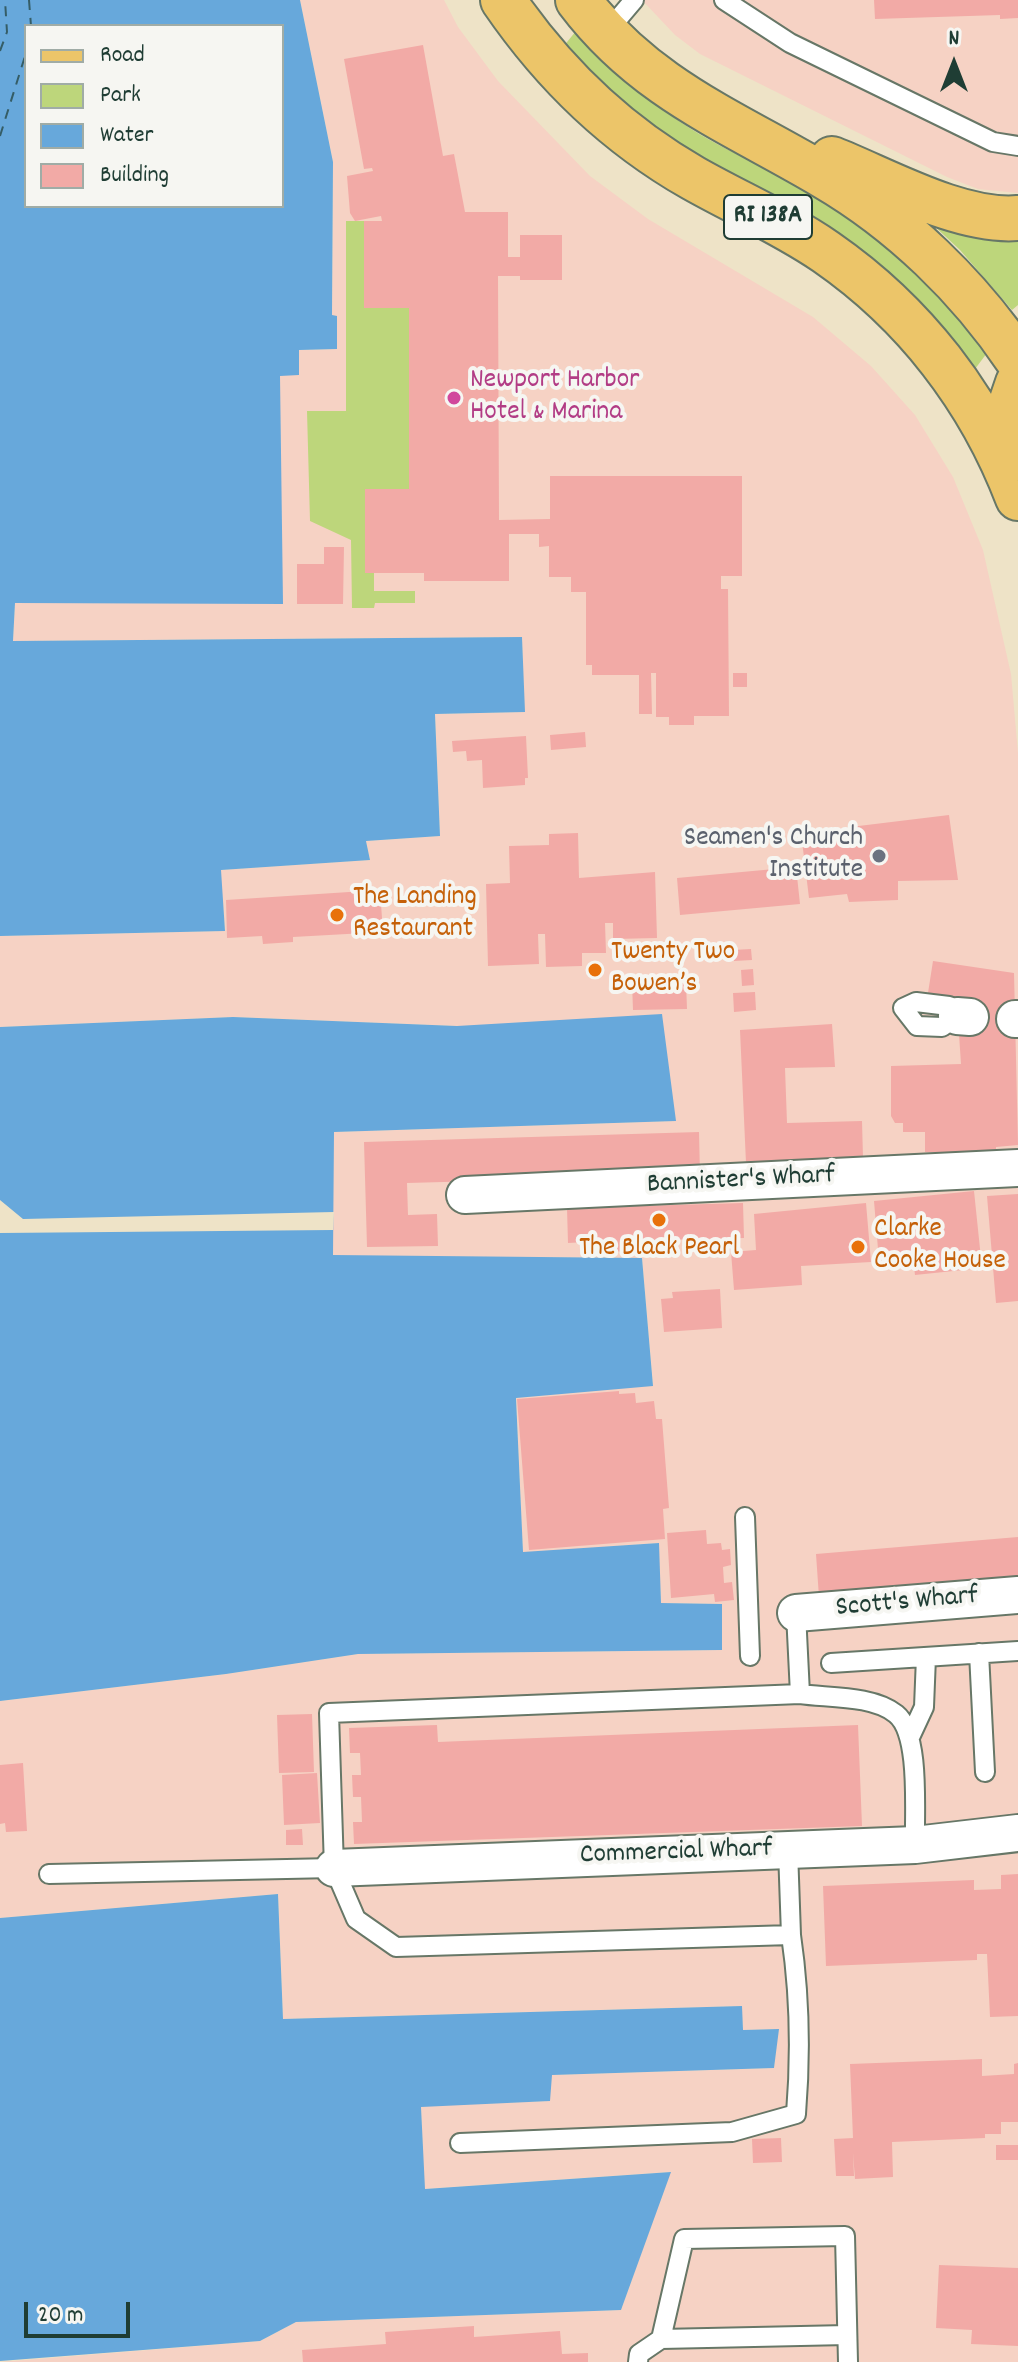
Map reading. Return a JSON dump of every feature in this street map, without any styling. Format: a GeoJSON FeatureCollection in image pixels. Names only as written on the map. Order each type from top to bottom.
{"type":"FeatureCollection","features":[{"type":"Feature","properties":{"kind":"main road","name":"RI 138A"},"geometry":{"type":"LineString","coordinates":[[503,0],[549,60],[622,130],[670,164],[781,223],[826,252],[900,314],[971,401],[1011,480]]}},
{"type":"Feature","properties":{"kind":"main road","name":"RI 138A"},"geometry":{"type":"LineString","coordinates":[[578,0],[606,33],[681,97],[824,176],[900,229],[970,298],[1018,360]]}},
{"type":"Feature","properties":{"kind":"main road"},"geometry":{"type":"LineString","coordinates":[[681,97],[958,210],[983,217],[1018,218]]}},
{"type":"Feature","properties":{"kind":"main road"},"geometry":{"type":"LineString","coordinates":[[1011,480],[1006,418],[1018,383]]}},
{"type":"Feature","properties":{"kind":"street","name":"Bannister's Wharf"},"geometry":{"type":"LineString","coordinates":[[465,1195],[1018,1168]]}},
{"type":"Feature","properties":{"kind":"street","name":"Scott's Wharf"},"geometry":{"type":"LineString","coordinates":[[796,1613],[1018,1595]]}},
{"type":"Feature","properties":{"kind":"street","name":"Commercial Wharf"},"geometry":{"type":"LineString","coordinates":[[334,1868],[915,1845],[1018,1833]]}},
{"type":"Feature","properties":{"kind":"lane"},"geometry":{"type":"LineString","coordinates":[[606,33],[634,0]]}},
{"type":"Feature","properties":{"kind":"lane"},"geometry":{"type":"LineString","coordinates":[[726,1],[790,43],[993,142],[1018,146]]}},
{"type":"Feature","properties":{"kind":"lane"},"geometry":{"type":"LineString","coordinates":[[745,1517],[750,1656]]}},
{"type":"Feature","properties":{"kind":"lane"},"geometry":{"type":"LineString","coordinates":[[796,1613],[800,1694]]}},
{"type":"Feature","properties":{"kind":"lane"},"geometry":{"type":"LineString","coordinates":[[831,1663],[1018,1651]]}},
{"type":"Feature","properties":{"kind":"lane"},"geometry":{"type":"LineString","coordinates":[[979,1653],[985,1772]]}},
{"type":"Feature","properties":{"kind":"lane"},"geometry":{"type":"LineString","coordinates":[[915,1845],[911,1735],[924,1707],[926,1657]]}},
{"type":"Feature","properties":{"kind":"lane"},"geometry":{"type":"LineString","coordinates":[[791,1935],[396,1947],[356,1919],[334,1868],[329,1713],[800,1694],[869,1703],[896,1714],[911,1735]]}},
{"type":"Feature","properties":{"kind":"lane"},"geometry":{"type":"LineString","coordinates":[[460,2143],[732,2132],[796,2114],[801,2056],[800,2002],[791,1935],[788,1850]]}},
{"type":"Feature","properties":{"kind":"lane"},"geometry":{"type":"LineString","coordinates":[[49,1874],[334,1868]]}},
{"type":"Feature","properties":{"kind":"lane"},"geometry":{"type":"LineString","coordinates":[[661,2339],[684,2239],[845,2236],[848,2362]]}},
{"type":"Feature","properties":{"kind":"lane"},"geometry":{"type":"LineString","coordinates":[[638,2362],[639,2354],[661,2339],[847,2335]]}},
{"type":"Feature","properties":{"kind":"shaded area"},"geometry":{"type":"Polygon","coordinates":[[[300,0],[444,0],[458,27],[498,81],[590,176],[648,219],[813,317],[871,366],[915,415],[953,477],[983,550],[1011,674],[1018,753],[1018,2362],[0,2362],[260,2341],[296,2322],[621,2310],[670,2172],[424,2189],[421,2106],[549,2101],[551,2075],[774,2068],[778,2029],[743,2030],[741,2006],[283,2019],[278,1894],[0,1918],[0,1701],[226,1674],[358,1654],[722,1650],[721,1604],[661,1603],[658,1543],[523,1553],[516,1397],[653,1385],[642,1258],[333,1256],[333,1132],[676,1121],[457,1026],[233,1017],[0,1027],[0,936],[225,931],[220,870],[370,860],[366,841],[440,836],[435,714],[524,712],[522,637],[13,641],[15,603],[280,376],[298,350],[337,349],[336,316],[332,316],[333,162],[300,0]]]}},
{"type":"Feature","properties":{"kind":"shaded area"},"geometry":{"type":"Polygon","coordinates":[[[642,0],[1018,0],[1018,193],[978,189],[947,177],[700,54],[675,35],[642,0]]]}},
{"type":"Feature","properties":{"kind":"green space"},"geometry":{"type":"Polygon","coordinates":[[[576,31],[622,75],[672,116],[727,149],[823,198],[891,249],[987,353],[975,369],[703,159],[612,93],[563,47],[576,31]]]}},
{"type":"Feature","properties":{"kind":"green space"},"geometry":{"type":"Polygon","coordinates":[[[346,221],[364,221],[364,307],[409,308],[409,489],[365,489],[365,573],[374,573],[374,591],[415,591],[415,603],[375,603],[374,608],[352,608],[351,540],[310,521],[307,411],[346,411],[346,221]]]}},
{"type":"Feature","properties":{"kind":"green space"},"geometry":{"type":"Polygon","coordinates":[[[930,222],[1018,232],[1018,305],[1012,310],[960,250],[930,222]]]}},
{"type":"Feature","properties":{"kind":"water"},"geometry":{"type":"Polygon","coordinates":[[[0,0],[300,0],[333,162],[332,315],[337,316],[337,349],[299,350],[299,375],[280,376],[283,604],[15,603],[13,641],[522,637],[525,712],[435,714],[440,836],[366,841],[370,860],[221,870],[225,931],[0,936],[0,0]]]}},
{"type":"Feature","properties":{"kind":"water"},"geometry":{"type":"Polygon","coordinates":[[[662,1014],[676,1121],[334,1132],[333,1255],[642,1258],[653,1386],[516,1398],[523,1552],[659,1543],[661,1603],[722,1604],[722,1650],[358,1654],[226,1674],[0,1701],[0,1027],[233,1017],[457,1026],[662,1014]]]}},
{"type":"Feature","properties":{"kind":"water"},"geometry":{"type":"Polygon","coordinates":[[[278,1894],[283,2019],[742,2006],[743,2030],[779,2029],[774,2068],[552,2075],[550,2101],[421,2107],[425,2189],[671,2172],[621,2310],[296,2322],[260,2341],[0,2361],[0,1918],[278,1894]]]}},
{"type":"Feature","properties":{"kind":"pier"},"geometry":{"type":"Polygon","coordinates":[[[0,1200],[23,1219],[334,1212],[333,1230],[0,1233],[0,1200]]]}},
{"type":"Feature","properties":{"kind":"building"},"geometry":{"type":"Polygon","coordinates":[[[874,0],[1018,0],[1018,18],[1000,19],[1000,15],[875,19],[874,0]]]}},
{"type":"Feature","properties":{"kind":"building"},"geometry":{"type":"Polygon","coordinates":[[[423,45],[443,156],[454,154],[465,212],[508,212],[508,257],[520,257],[520,235],[562,235],[562,280],[520,280],[520,276],[498,276],[499,520],[550,519],[550,476],[742,476],[742,576],[721,576],[721,589],[728,589],[729,716],[694,716],[694,725],[669,725],[669,717],[656,717],[656,673],[651,673],[652,714],[639,714],[639,675],[592,675],[592,665],[586,665],[586,592],[571,592],[571,577],[549,577],[549,546],[539,547],[539,534],[509,534],[509,581],[424,581],[424,573],[365,573],[365,489],[409,489],[409,308],[364,308],[364,221],[382,221],[381,216],[355,221],[350,213],[347,176],[373,171],[372,168],[364,169],[344,59],[423,45]]]}},
{"type":"Feature","properties":{"kind":"building"},"geometry":{"type":"Polygon","coordinates":[[[324,547],[344,547],[343,604],[297,604],[297,564],[324,564],[324,547]]]}},
{"type":"Feature","properties":{"kind":"building"},"geometry":{"type":"Polygon","coordinates":[[[733,673],[747,673],[747,687],[733,687],[733,673]]]}},
{"type":"Feature","properties":{"kind":"building"},"geometry":{"type":"Polygon","coordinates":[[[585,732],[586,747],[551,750],[550,735],[585,732]]]}},
{"type":"Feature","properties":{"kind":"building"},"geometry":{"type":"Polygon","coordinates":[[[526,736],[528,778],[525,778],[525,785],[483,788],[482,760],[467,761],[466,751],[453,752],[452,741],[526,736]]]}},
{"type":"Feature","properties":{"kind":"building","name":"Seamen's Church Institute"},"geometry":{"type":"Polygon","coordinates":[[[949,815],[958,880],[898,881],[898,900],[849,902],[847,894],[809,898],[801,833],[949,815]]]}},
{"type":"Feature","properties":{"kind":"building"},"geometry":{"type":"Polygon","coordinates":[[[578,833],[579,878],[655,872],[657,938],[613,939],[613,923],[605,923],[606,953],[582,953],[582,966],[546,967],[545,934],[538,934],[539,964],[488,966],[486,884],[510,883],[509,846],[549,845],[549,834],[578,833]]]}},
{"type":"Feature","properties":{"kind":"building"},"geometry":{"type":"Polygon","coordinates":[[[796,867],[800,904],[680,915],[677,878],[796,867]]]}},
{"type":"Feature","properties":{"kind":"building"},"geometry":{"type":"Polygon","coordinates":[[[380,890],[383,932],[293,937],[293,942],[263,944],[262,936],[227,938],[226,900],[380,890]]]}},
{"type":"Feature","properties":{"kind":"building"},"geometry":{"type":"Polygon","coordinates":[[[751,949],[752,960],[734,961],[733,950],[751,949]]]}},
{"type":"Feature","properties":{"kind":"building"},"geometry":{"type":"Polygon","coordinates":[[[933,961],[1014,973],[1018,1145],[996,1147],[996,1152],[925,1152],[925,1132],[903,1132],[903,1123],[895,1123],[891,1116],[891,1066],[961,1064],[959,1034],[970,999],[928,993],[933,961]]]}},
{"type":"Feature","properties":{"kind":"building"},"geometry":{"type":"Polygon","coordinates":[[[753,969],[754,985],[742,986],[741,970],[753,969]]]}},
{"type":"Feature","properties":{"kind":"building"},"geometry":{"type":"Polygon","coordinates":[[[686,982],[687,1009],[633,1010],[632,983],[686,982]]]}},
{"type":"Feature","properties":{"kind":"building"},"geometry":{"type":"Polygon","coordinates":[[[755,992],[756,1010],[734,1012],[733,993],[755,992]]]}},
{"type":"Feature","properties":{"kind":"building"},"geometry":{"type":"Polygon","coordinates":[[[832,1024],[835,1067],[785,1068],[787,1123],[862,1121],[863,1158],[746,1163],[740,1030],[832,1024]]]}},
{"type":"Feature","properties":{"kind":"building"},"geometry":{"type":"Polygon","coordinates":[[[699,1132],[700,1175],[407,1183],[408,1215],[437,1214],[438,1246],[367,1247],[364,1142],[699,1132]]]}},
{"type":"Feature","properties":{"kind":"building"},"geometry":{"type":"Polygon","coordinates":[[[974,1191],[982,1268],[915,1275],[913,1257],[879,1261],[874,1201],[974,1191]]]}},
{"type":"Feature","properties":{"kind":"building"},"geometry":{"type":"Polygon","coordinates":[[[1018,1194],[1018,1301],[996,1303],[987,1196],[1018,1194]]]}},
{"type":"Feature","properties":{"kind":"building"},"geometry":{"type":"Polygon","coordinates":[[[743,1203],[744,1238],[662,1240],[663,1250],[606,1252],[606,1241],[568,1243],[567,1208],[743,1203]]]}},
{"type":"Feature","properties":{"kind":"building"},"geometry":{"type":"Polygon","coordinates":[[[866,1203],[871,1262],[801,1266],[802,1285],[734,1290],[731,1252],[756,1250],[754,1214],[866,1203]]]}},
{"type":"Feature","properties":{"kind":"building"},"geometry":{"type":"Polygon","coordinates":[[[720,1289],[722,1328],[664,1332],[661,1299],[673,1298],[672,1292],[720,1289]]]}},
{"type":"Feature","properties":{"kind":"building"},"geometry":{"type":"Polygon","coordinates":[[[619,1391],[619,1394],[635,1393],[636,1403],[654,1401],[656,1419],[662,1419],[669,1508],[663,1509],[665,1539],[529,1550],[517,1399],[619,1391]]]}},
{"type":"Feature","properties":{"kind":"building"},"geometry":{"type":"Polygon","coordinates":[[[706,1530],[707,1544],[721,1543],[722,1550],[730,1549],[731,1565],[723,1567],[724,1583],[732,1582],[734,1600],[715,1602],[714,1594],[671,1598],[667,1533],[706,1530]]]}},
{"type":"Feature","properties":{"kind":"building"},"geometry":{"type":"Polygon","coordinates":[[[1018,1537],[1018,1579],[819,1597],[816,1554],[1018,1537]]]}},
{"type":"Feature","properties":{"kind":"building"},"geometry":{"type":"Polygon","coordinates":[[[312,1714],[314,1772],[279,1773],[277,1715],[312,1714]]]}},
{"type":"Feature","properties":{"kind":"building"},"geometry":{"type":"Polygon","coordinates":[[[437,1725],[438,1742],[858,1725],[862,1826],[354,1844],[353,1822],[362,1822],[361,1797],[353,1797],[352,1775],[361,1775],[360,1753],[350,1753],[349,1728],[437,1725]]]}},
{"type":"Feature","properties":{"kind":"building"},"geometry":{"type":"Polygon","coordinates":[[[23,1763],[27,1831],[6,1832],[5,1823],[0,1824],[0,1765],[23,1763]]]}},
{"type":"Feature","properties":{"kind":"building"},"geometry":{"type":"Polygon","coordinates":[[[317,1773],[320,1823],[284,1825],[282,1775],[317,1773]]]}},
{"type":"Feature","properties":{"kind":"building"},"geometry":{"type":"Polygon","coordinates":[[[302,1829],[303,1845],[286,1845],[286,1830],[302,1829]]]}},
{"type":"Feature","properties":{"kind":"building"},"geometry":{"type":"Polygon","coordinates":[[[1018,1874],[1018,2016],[990,2017],[987,1954],[977,1954],[977,1960],[826,1966],[823,1886],[974,1880],[974,1890],[1001,1889],[1001,1875],[1018,1874]]]}},
{"type":"Feature","properties":{"kind":"building"},"geometry":{"type":"Polygon","coordinates":[[[982,2059],[982,2076],[1014,2074],[1014,2064],[1018,2063],[1018,2122],[1001,2122],[1001,2134],[985,2134],[985,2138],[892,2142],[893,2177],[855,2179],[853,2153],[854,2176],[836,2176],[834,2139],[853,2138],[850,2064],[982,2059]]]}},
{"type":"Feature","properties":{"kind":"building"},"geometry":{"type":"Polygon","coordinates":[[[781,2138],[782,2162],[753,2163],[752,2139],[781,2138]]]}},
{"type":"Feature","properties":{"kind":"building"},"geometry":{"type":"Polygon","coordinates":[[[996,2145],[1018,2145],[1018,2160],[996,2160],[996,2145]]]}},
{"type":"Feature","properties":{"kind":"building"},"geometry":{"type":"Polygon","coordinates":[[[939,2265],[1018,2268],[1018,2346],[971,2344],[972,2330],[936,2328],[939,2265]]]}},
{"type":"Feature","properties":{"kind":"building"},"geometry":{"type":"Polygon","coordinates":[[[474,2326],[474,2337],[560,2331],[562,2354],[588,2353],[588,2362],[303,2362],[302,2350],[386,2344],[385,2332],[474,2326]]]}},
{"type":"Feature","properties":{"kind":"ferry route"},"geometry":{"type":"LineString","coordinates":[[0,51],[7,32],[5,0]]}},
{"type":"Feature","properties":{"kind":"ferry route"},"geometry":{"type":"LineString","coordinates":[[29,0],[31,24]]}},
{"type":"Feature","properties":{"kind":"ferry route"},"geometry":{"type":"LineString","coordinates":[[0,136],[24,59]]}},
{"type":"Feature","properties":{"kind":"place","name":"Newport Harbor Hotel & Marina"},"geometry":{"type":"Point","coordinates":[454,398]}},
{"type":"Feature","properties":{"kind":"place","name":"Seamen's Church Institute"},"geometry":{"type":"Point","coordinates":[879,856]}},
{"type":"Feature","properties":{"kind":"place","name":"The Landing Restaurant"},"geometry":{"type":"Point","coordinates":[337,915]}},
{"type":"Feature","properties":{"kind":"place","name":"Twenty Two Bowen’s"},"geometry":{"type":"Point","coordinates":[595,970]}},
{"type":"Feature","properties":{"kind":"place","name":"The Black Pearl"},"geometry":{"type":"Point","coordinates":[659,1220]}},
{"type":"Feature","properties":{"kind":"place","name":"Clarke Cooke House"},"geometry":{"type":"Point","coordinates":[858,1247]}}]}
